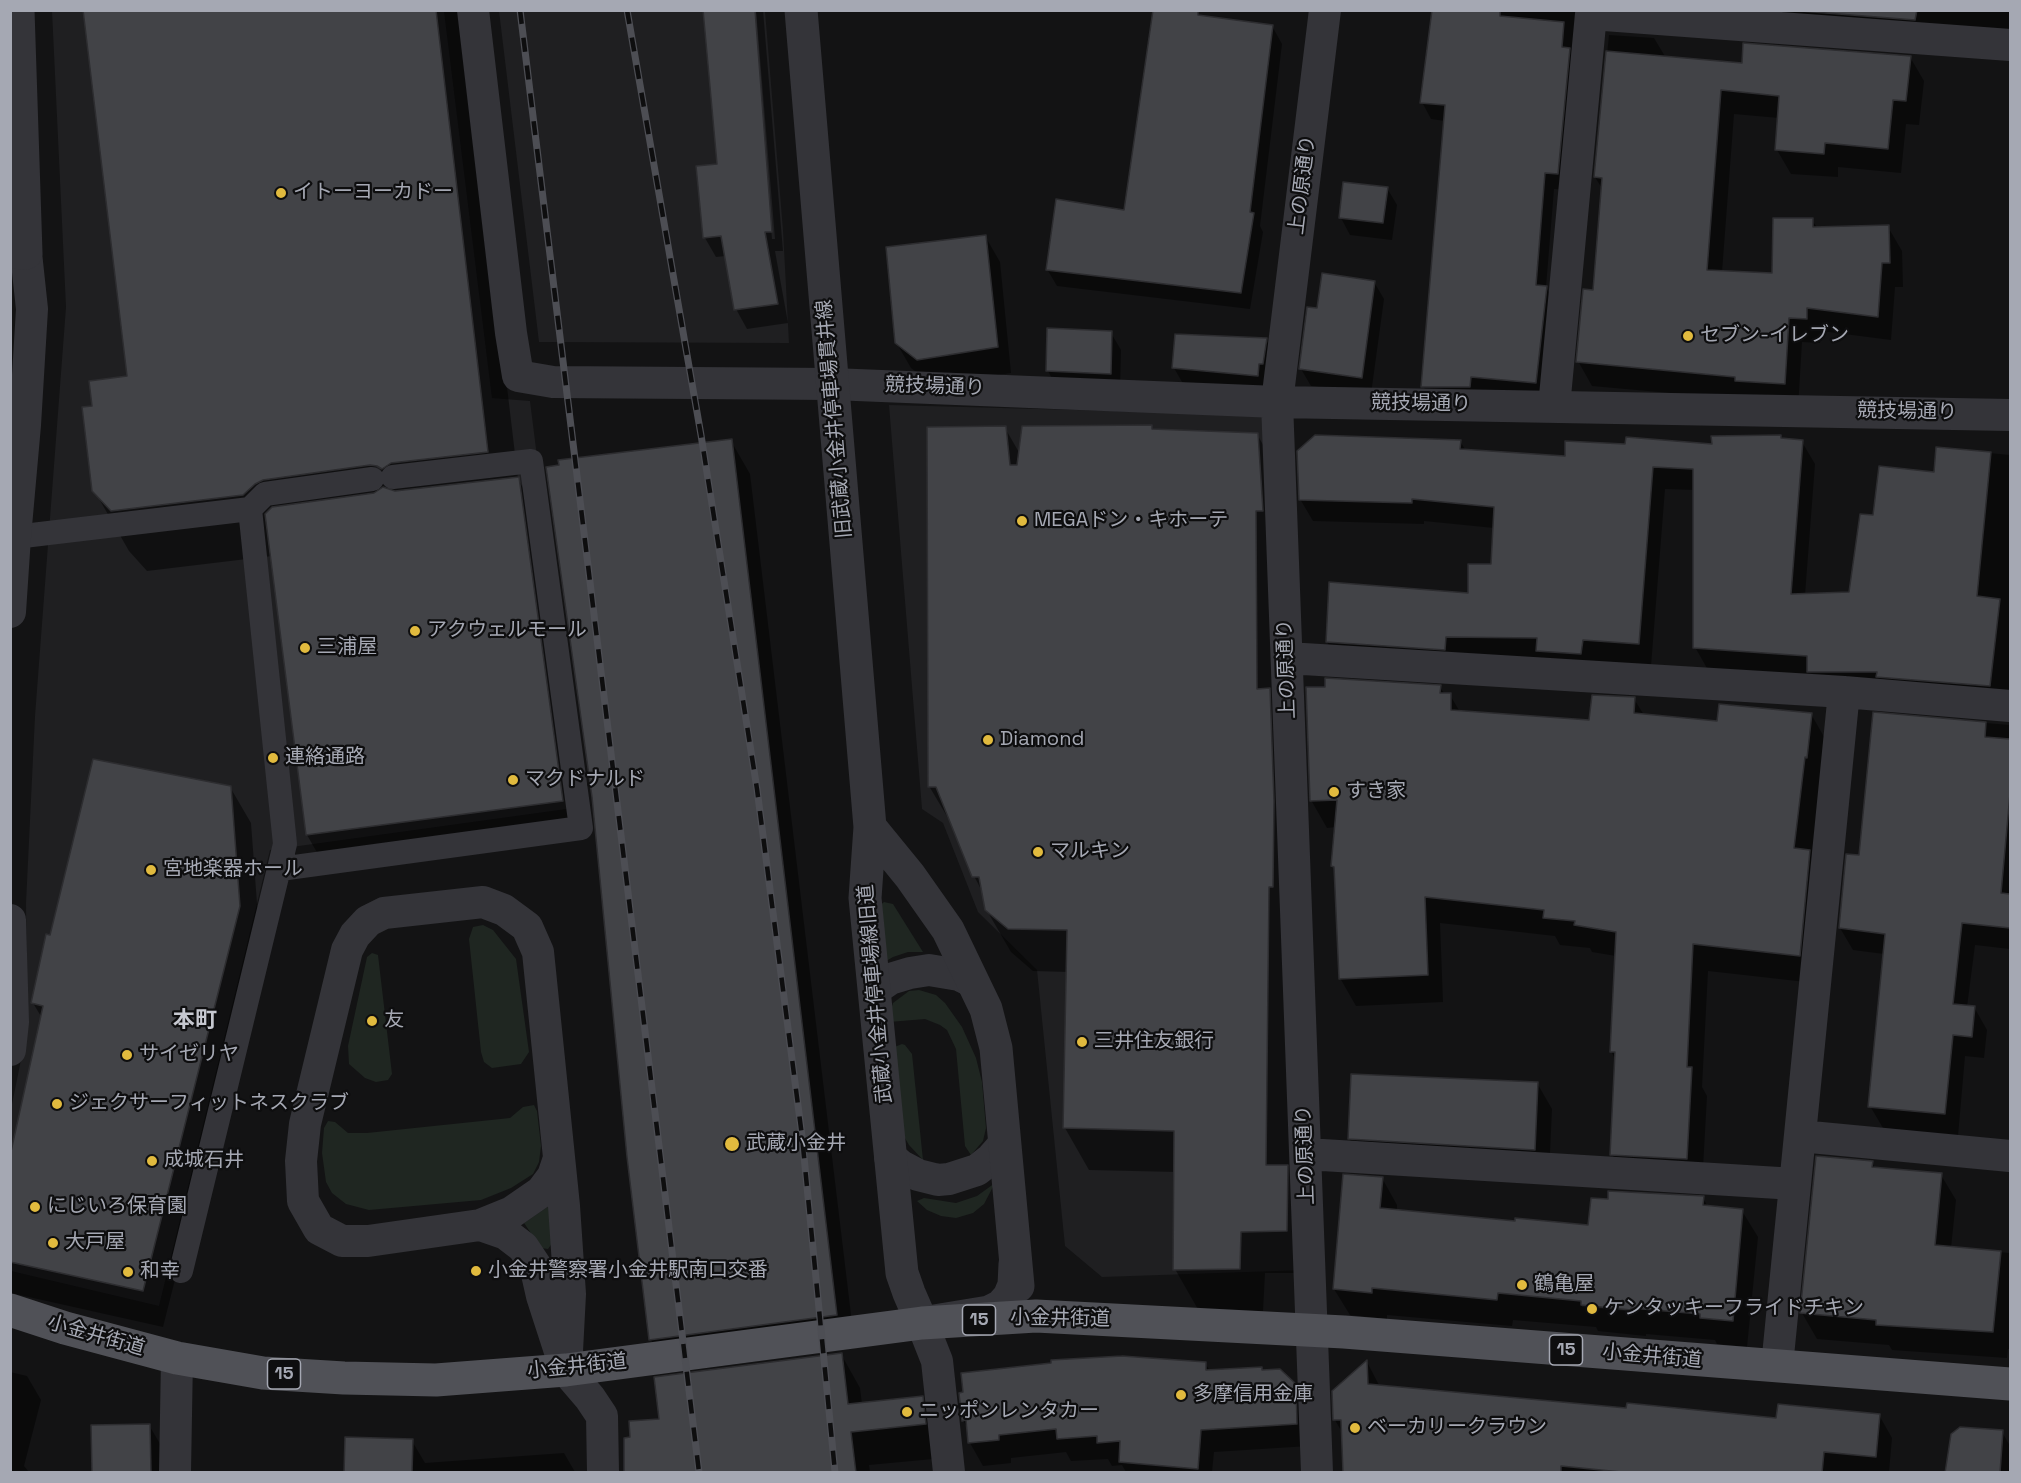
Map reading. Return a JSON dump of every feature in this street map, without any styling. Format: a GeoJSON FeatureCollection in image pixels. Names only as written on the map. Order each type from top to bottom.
{"type":"FeatureCollection","features":[{"type":"Feature","properties":{"kind":"main road","name":"小金井街道"},"geometry":{"type":"LineString","coordinates":[[10,1310],[65,1328],[177,1358],[263,1373],[344,1378],[436,1380],[566,1370],[922,1323],[1036,1316],[1312,1330],[2010,1384]]}},
{"type":"Feature","properties":{"kind":"street"},"geometry":{"type":"LineString","coordinates":[[10,612],[32,309],[18,252],[18,10]]}},
{"type":"Feature","properties":{"kind":"street","name":"競技場通り"},"geometry":{"type":"LineString","coordinates":[[473,10],[518,376],[553,382],[832,384],[1277,402],[2010,415]]}},
{"type":"Feature","properties":{"kind":"street","name":"旧武蔵小金井停車場貫井線"},"geometry":{"type":"LineString","coordinates":[[801,10],[870,827]]}},
{"type":"Feature","properties":{"kind":"street","name":"上の原通り"},"geometry":{"type":"LineString","coordinates":[[1317,1473],[1277,402],[1325,10]]}},
{"type":"Feature","properties":{"kind":"street"},"geometry":{"type":"LineString","coordinates":[[1554,407],[1591,14],[2010,45]]}},
{"type":"Feature","properties":{"kind":"street"},"geometry":{"type":"LineString","coordinates":[[15,537],[250,509],[265,494],[531,461],[581,828],[280,869]]}},
{"type":"Feature","properties":{"kind":"street"},"geometry":{"type":"LineString","coordinates":[[181,1271],[285,844],[250,509]]}},
{"type":"Feature","properties":{"kind":"street"},"geometry":{"type":"LineString","coordinates":[[1287,658],[1844,692],[2010,706]]}},
{"type":"Feature","properties":{"kind":"street"},"geometry":{"type":"LineString","coordinates":[[1777,1366],[1844,692]]}},
{"type":"Feature","properties":{"kind":"street","name":"武蔵小金井停車場線旧道"},"geometry":{"type":"LineString","coordinates":[[870,827],[910,876],[948,930],[986,1009],[996,1048],[1020,1299],[1026,1310],[1036,1316]]}},
{"type":"Feature","properties":{"kind":"street","name":"武蔵小金井停車場線旧道"},"geometry":{"type":"LineString","coordinates":[[870,827],[865,898],[903,1273],[922,1323],[989,1312],[1000,1306],[1009,1297],[1014,1285],[1015,1264]]}},
{"type":"Feature","properties":{"kind":"street"},"geometry":{"type":"LineString","coordinates":[[559,1158],[553,1176],[542,1192],[512,1212],[480,1225],[369,1241],[342,1241],[319,1229],[303,1201],[301,1161],[305,1124],[347,950],[355,935],[368,921],[384,913],[483,902],[504,910],[527,927],[538,952],[559,1158],[570,1294],[566,1370]]}},
{"type":"Feature","properties":{"kind":"street"},"geometry":{"type":"LineString","coordinates":[[10,920],[11,1031]]}},
{"type":"Feature","properties":{"kind":"street"},"geometry":{"type":"LineString","coordinates":[[874,990],[890,979],[929,970],[958,975],[973,982]]}},
{"type":"Feature","properties":{"kind":"street"},"geometry":{"type":"LineString","coordinates":[[1800,1136],[2010,1156]]}},
{"type":"Feature","properties":{"kind":"street"},"geometry":{"type":"LineString","coordinates":[[891,1157],[901,1166],[918,1175],[938,1180],[949,1179],[977,1170],[1005,1143]]}},
{"type":"Feature","properties":{"kind":"street"},"geometry":{"type":"LineString","coordinates":[[1306,1154],[1795,1184]]}},
{"type":"Feature","properties":{"kind":"street"},"geometry":{"type":"LineString","coordinates":[[480,1225],[506,1234],[523,1247],[535,1264],[542,1296],[566,1370],[602,1416],[603,1473]]}},
{"type":"Feature","properties":{"kind":"street"},"geometry":{"type":"LineString","coordinates":[[922,1323],[937,1361],[949,1473]]}},
{"type":"Feature","properties":{"kind":"street"},"geometry":{"type":"LineString","coordinates":[[175,1473],[177,1358]]}},
{"type":"Feature","properties":{"kind":"shaded area"},"geometry":{"type":"Polygon","coordinates":[[[52,11],[444,11],[492,398],[530,401],[581,807],[270,850],[159,1306],[11,1271],[11,1109],[27,1030],[26,903],[35,716],[66,307],[52,11]]]}},
{"type":"Feature","properties":{"kind":"shaded area"},"geometry":{"type":"Polygon","coordinates":[[[499,11],[765,11],[783,230],[789,343],[539,342],[499,11]]]}},
{"type":"Feature","properties":{"kind":"shaded area"},"geometry":{"type":"Polygon","coordinates":[[[889,405],[1265,415],[1306,1270],[1102,1277],[1065,1246],[1037,970],[978,912],[943,823],[922,809],[889,405]]]}},
{"type":"Feature","properties":{"kind":"shaded area"},"geometry":{"type":"Polygon","coordinates":[[[884,902],[893,904],[923,952],[908,952],[881,964],[876,909],[884,902]]]}},
{"type":"Feature","properties":{"kind":"shaded area"},"geometry":{"type":"Polygon","coordinates":[[[483,925],[493,930],[516,959],[529,1052],[521,1064],[492,1068],[484,1062],[481,1052],[469,939],[473,927],[483,925]]]}},
{"type":"Feature","properties":{"kind":"shaded area"},"geometry":{"type":"Polygon","coordinates":[[[372,953],[378,955],[392,1074],[388,1080],[376,1082],[365,1078],[349,1064],[348,1046],[367,957],[372,953]]]}},
{"type":"Feature","properties":{"kind":"shaded area"},"geometry":{"type":"Polygon","coordinates":[[[919,990],[936,995],[945,1003],[962,1027],[976,1058],[982,1082],[986,1128],[983,1141],[971,1155],[965,1146],[956,1049],[947,1030],[925,1019],[889,1022],[893,1003],[909,991],[919,990]]]}},
{"type":"Feature","properties":{"kind":"shaded area"},"geometry":{"type":"Polygon","coordinates":[[[902,1044],[912,1054],[923,1160],[909,1145],[902,1133],[892,1048],[902,1044]]]}},
{"type":"Feature","properties":{"kind":"shaded area"},"geometry":{"type":"Polygon","coordinates":[[[534,1105],[537,1111],[541,1146],[539,1162],[533,1174],[511,1188],[481,1200],[369,1210],[346,1204],[332,1193],[326,1182],[322,1153],[324,1128],[328,1121],[335,1122],[348,1133],[367,1133],[510,1118],[523,1107],[534,1105]]]}},
{"type":"Feature","properties":{"kind":"shaded area"},"geometry":{"type":"Polygon","coordinates":[[[995,1183],[984,1204],[973,1213],[956,1218],[941,1216],[927,1210],[917,1201],[924,1198],[956,1203],[977,1196],[995,1183]]]}},
{"type":"Feature","properties":{"kind":"shaded area"},"geometry":{"type":"Polygon","coordinates":[[[549,1206],[553,1242],[548,1249],[541,1248],[524,1223],[549,1206]]]}},
{"type":"Feature","properties":{"kind":"building","name":"イトーヨーカドー"},"geometry":{"type":"Polygon","coordinates":[[[83,10],[436,10],[488,452],[391,463],[382,469],[370,465],[263,480],[243,495],[111,511],[92,491],[82,407],[92,406],[89,381],[127,376],[83,10]]]}},
{"type":"Feature","properties":{"kind":"building"},"geometry":{"type":"Polygon","coordinates":[[[703,10],[755,10],[772,232],[765,232],[778,304],[734,310],[721,236],[703,238],[696,166],[717,164],[703,10]]]}},
{"type":"Feature","properties":{"kind":"building"},"geometry":{"type":"Polygon","coordinates":[[[1153,10],[1198,10],[1198,15],[1273,25],[1250,212],[1254,213],[1241,293],[1046,270],[1056,199],[1124,210],[1153,10]]]}},
{"type":"Feature","properties":{"kind":"building"},"geometry":{"type":"Polygon","coordinates":[[[1432,10],[1500,10],[1500,16],[1564,22],[1562,47],[1570,48],[1558,174],[1545,173],[1536,285],[1547,286],[1536,383],[1471,377],[1470,387],[1421,387],[1445,105],[1420,103],[1432,10]]]}},
{"type":"Feature","properties":{"kind":"building"},"geometry":{"type":"Polygon","coordinates":[[[1788,10],[1917,10],[1915,20],[1788,10]]]}},
{"type":"Feature","properties":{"kind":"building"},"geometry":{"type":"Polygon","coordinates":[[[1743,43],[1911,56],[1906,101],[1893,100],[1888,149],[1825,143],[1824,154],[1775,150],[1779,96],[1721,90],[1707,270],[1772,273],[1773,218],[1813,218],[1813,227],[1889,225],[1890,263],[1882,263],[1878,317],[1807,308],[1807,319],[1789,318],[1785,384],[1735,381],[1735,377],[1576,362],[1583,289],[1593,290],[1602,178],[1594,177],[1606,51],[1742,63],[1743,43]]]}},
{"type":"Feature","properties":{"kind":"building"},"geometry":{"type":"Polygon","coordinates":[[[1343,182],[1388,187],[1383,223],[1339,218],[1343,182]]]}},
{"type":"Feature","properties":{"kind":"building"},"geometry":{"type":"Polygon","coordinates":[[[986,235],[998,347],[917,360],[895,343],[886,247],[986,235]]]}},
{"type":"Feature","properties":{"kind":"building"},"geometry":{"type":"Polygon","coordinates":[[[1322,273],[1375,281],[1362,378],[1299,369],[1307,307],[1317,308],[1322,273]]]}},
{"type":"Feature","properties":{"kind":"building"},"geometry":{"type":"Polygon","coordinates":[[[1047,328],[1112,331],[1111,374],[1046,371],[1047,328]]]}},
{"type":"Feature","properties":{"kind":"building"},"geometry":{"type":"Polygon","coordinates":[[[1175,334],[1267,338],[1263,364],[1259,364],[1258,376],[1172,368],[1175,334]]]}},
{"type":"Feature","properties":{"kind":"building"},"geometry":{"type":"Polygon","coordinates":[[[1152,425],[1152,429],[1258,433],[1263,511],[1256,511],[1257,689],[1270,688],[1274,801],[1273,887],[1269,887],[1266,1165],[1288,1165],[1287,1231],[1241,1232],[1240,1269],[1173,1270],[1174,1131],[1063,1128],[1067,930],[1008,929],[985,910],[979,877],[972,877],[936,787],[928,787],[927,427],[1006,426],[1010,465],[1017,465],[1022,426],[1152,425]]]}},
{"type":"Feature","properties":{"kind":"building"},"geometry":{"type":"Polygon","coordinates":[[[1315,435],[1461,440],[1460,449],[1565,456],[1565,441],[1625,444],[1626,437],[1712,444],[1711,436],[1781,435],[1781,438],[1803,440],[1791,594],[1849,592],[1860,514],[1873,515],[1879,466],[1934,472],[1936,447],[1991,452],[1977,596],[2000,599],[1990,686],[1876,677],[1877,672],[1807,672],[1807,656],[1693,648],[1693,469],[1653,467],[1639,644],[1583,640],[1581,654],[1536,651],[1537,638],[1446,637],[1445,650],[1326,642],[1329,582],[1468,593],[1468,564],[1491,564],[1494,507],[1412,499],[1412,503],[1299,500],[1297,451],[1315,435]]]}},
{"type":"Feature","properties":{"kind":"building"},"geometry":{"type":"Polygon","coordinates":[[[732,439],[837,1315],[649,1340],[627,1157],[592,797],[546,467],[559,465],[558,460],[732,439]]]}},
{"type":"Feature","properties":{"kind":"building","name":"アクウェルモール"},"geometry":{"type":"Polygon","coordinates":[[[519,477],[563,801],[306,835],[265,514],[272,507],[374,493],[383,487],[395,491],[519,477]]]}},
{"type":"Feature","properties":{"kind":"building"},"geometry":{"type":"Polygon","coordinates":[[[1325,678],[1441,685],[1440,693],[1451,693],[1451,710],[1589,720],[1592,695],[1635,697],[1634,713],[1717,721],[1719,704],[1812,713],[1794,848],[1810,850],[1800,956],[1693,944],[1687,1067],[1692,1067],[1687,1159],[1610,1155],[1615,1052],[1610,1052],[1616,932],[1574,925],[1575,921],[1543,918],[1544,910],[1425,897],[1428,975],[1339,979],[1334,867],[1331,866],[1337,800],[1310,801],[1306,687],[1325,687],[1325,678]]]}},
{"type":"Feature","properties":{"kind":"building"},"geometry":{"type":"Polygon","coordinates":[[[1873,712],[1986,722],[1985,737],[2010,739],[2010,794],[2001,893],[2010,894],[2010,928],[1962,923],[1953,1004],[1975,1006],[1972,1037],[1953,1035],[1945,1114],[1868,1107],[1885,934],[1839,928],[1846,854],[1859,855],[1873,712]]]}},
{"type":"Feature","properties":{"kind":"building"},"geometry":{"type":"Polygon","coordinates":[[[93,759],[231,786],[240,906],[143,1291],[10,1262],[10,1156],[43,1006],[31,1003],[46,934],[50,935],[93,759]]]}},
{"type":"Feature","properties":{"kind":"building"},"geometry":{"type":"Polygon","coordinates":[[[1351,1074],[1538,1082],[1535,1150],[1348,1139],[1351,1074]]]}},
{"type":"Feature","properties":{"kind":"building"},"geometry":{"type":"Polygon","coordinates":[[[1816,1156],[1873,1161],[1872,1167],[1942,1173],[1935,1245],[2001,1251],[1993,1332],[1876,1325],[1876,1320],[1800,1313],[1816,1156]]]}},
{"type":"Feature","properties":{"kind":"building"},"geometry":{"type":"Polygon","coordinates":[[[1343,1174],[1383,1177],[1380,1208],[1515,1221],[1515,1218],[1588,1225],[1591,1198],[1608,1199],[1608,1191],[1704,1196],[1703,1205],[1743,1209],[1733,1321],[1700,1318],[1700,1314],[1581,1305],[1581,1301],[1498,1293],[1497,1300],[1372,1288],[1372,1293],[1333,1289],[1343,1174]]]}},
{"type":"Feature","properties":{"kind":"building"},"geometry":{"type":"Polygon","coordinates":[[[842,1353],[848,1404],[923,1396],[926,1424],[851,1432],[856,1473],[624,1473],[624,1438],[630,1437],[629,1421],[659,1419],[654,1377],[842,1353]]]}},
{"type":"Feature","properties":{"kind":"building"},"geometry":{"type":"Polygon","coordinates":[[[1122,1356],[1206,1362],[1206,1370],[1262,1367],[1262,1370],[1280,1369],[1296,1384],[1297,1424],[1201,1430],[1198,1469],[1119,1462],[1120,1441],[1097,1443],[1097,1436],[1057,1439],[1056,1429],[999,1435],[999,1440],[968,1443],[966,1420],[962,1421],[959,1393],[963,1392],[961,1373],[1051,1363],[1051,1360],[1122,1356]]]}},
{"type":"Feature","properties":{"kind":"building"},"geometry":{"type":"Polygon","coordinates":[[[1367,1360],[1368,1384],[1626,1408],[1627,1403],[1776,1418],[1778,1404],[1880,1414],[1876,1457],[1824,1452],[1822,1473],[1631,1473],[1561,1466],[1561,1473],[1343,1473],[1341,1420],[1333,1420],[1332,1391],[1367,1360]]]}},
{"type":"Feature","properties":{"kind":"building"},"geometry":{"type":"Polygon","coordinates":[[[150,1424],[151,1473],[92,1473],[91,1425],[150,1424]]]}},
{"type":"Feature","properties":{"kind":"building"},"geometry":{"type":"Polygon","coordinates":[[[1960,1427],[2003,1430],[2000,1473],[1945,1473],[1951,1434],[1960,1427]]]}},
{"type":"Feature","properties":{"kind":"building"},"geometry":{"type":"Polygon","coordinates":[[[345,1437],[413,1439],[412,1473],[344,1473],[345,1437]]]}},
{"type":"Feature","properties":{"kind":"railway"},"geometry":{"type":"LineString","coordinates":[[520,10],[699,1472]]}},
{"type":"Feature","properties":{"kind":"railway"},"geometry":{"type":"LineString","coordinates":[[627,10],[701,435],[757,789],[802,1136],[835,1472]]}},
{"type":"Feature","properties":{"kind":"place","name":"イトーヨーカドー"},"geometry":{"type":"Point","coordinates":[281,193]}},
{"type":"Feature","properties":{"kind":"place","name":"セブン-イレブン"},"geometry":{"type":"Point","coordinates":[1688,336]}},
{"type":"Feature","properties":{"kind":"place","name":"MEGAドン・キホーテ"},"geometry":{"type":"Point","coordinates":[1022,521]}},
{"type":"Feature","properties":{"kind":"place","name":"アクウェルモール"},"geometry":{"type":"Point","coordinates":[415,631]}},
{"type":"Feature","properties":{"kind":"place","name":"三浦屋"},"geometry":{"type":"Point","coordinates":[305,648]}},
{"type":"Feature","properties":{"kind":"place","name":"Diamond"},"geometry":{"type":"Point","coordinates":[988,740]}},
{"type":"Feature","properties":{"kind":"place","name":"連絡通路"},"geometry":{"type":"Point","coordinates":[273,758]}},
{"type":"Feature","properties":{"kind":"place","name":"マクドナルド"},"geometry":{"type":"Point","coordinates":[513,780]}},
{"type":"Feature","properties":{"kind":"place","name":"すき家"},"geometry":{"type":"Point","coordinates":[1334,792]}},
{"type":"Feature","properties":{"kind":"place","name":"マルキン"},"geometry":{"type":"Point","coordinates":[1038,852]}},
{"type":"Feature","properties":{"kind":"place","name":"宮地楽器ホール"},"geometry":{"type":"Point","coordinates":[151,870]}},
{"type":"Feature","properties":{"kind":"place","name":"友"},"geometry":{"type":"Point","coordinates":[372,1021]}},
{"type":"Feature","properties":{"kind":"place","name":"三井住友銀行"},"geometry":{"type":"Point","coordinates":[1082,1042]}},
{"type":"Feature","properties":{"kind":"place","name":"サイゼリヤ"},"geometry":{"type":"Point","coordinates":[127,1055]}},
{"type":"Feature","properties":{"kind":"place","name":"ジェクサーフィットネスクラブ"},"geometry":{"type":"Point","coordinates":[57,1104]}},
{"type":"Feature","properties":{"kind":"place","name":"武蔵小金井"},"geometry":{"type":"Point","coordinates":[732,1144]}},
{"type":"Feature","properties":{"kind":"place","name":"成城石井"},"geometry":{"type":"Point","coordinates":[152,1161]}},
{"type":"Feature","properties":{"kind":"place","name":"にじいろ保育園"},"geometry":{"type":"Point","coordinates":[35,1207]}},
{"type":"Feature","properties":{"kind":"place","name":"大戸屋"},"geometry":{"type":"Point","coordinates":[53,1243]}},
{"type":"Feature","properties":{"kind":"place","name":"小金井警察署小金井駅南口交番"},"geometry":{"type":"Point","coordinates":[476,1271]}},
{"type":"Feature","properties":{"kind":"place","name":"和幸"},"geometry":{"type":"Point","coordinates":[128,1272]}},
{"type":"Feature","properties":{"kind":"place","name":"鶴亀屋"},"geometry":{"type":"Point","coordinates":[1522,1285]}},
{"type":"Feature","properties":{"kind":"place","name":"ケンタッキーフライドチキン"},"geometry":{"type":"Point","coordinates":[1592,1309]}},
{"type":"Feature","properties":{"kind":"place","name":"多摩信用金庫"},"geometry":{"type":"Point","coordinates":[1181,1395]}},
{"type":"Feature","properties":{"kind":"place","name":"ニッポンレンタカー"},"geometry":{"type":"Point","coordinates":[907,1412]}},
{"type":"Feature","properties":{"kind":"place","name":"ベーカリークラウン"},"geometry":{"type":"Point","coordinates":[1355,1428]}},
{"type":"Feature","properties":{"kind":"district","name":"本町"},"geometry":{"type":"Point","coordinates":[195,1021]}}]}
